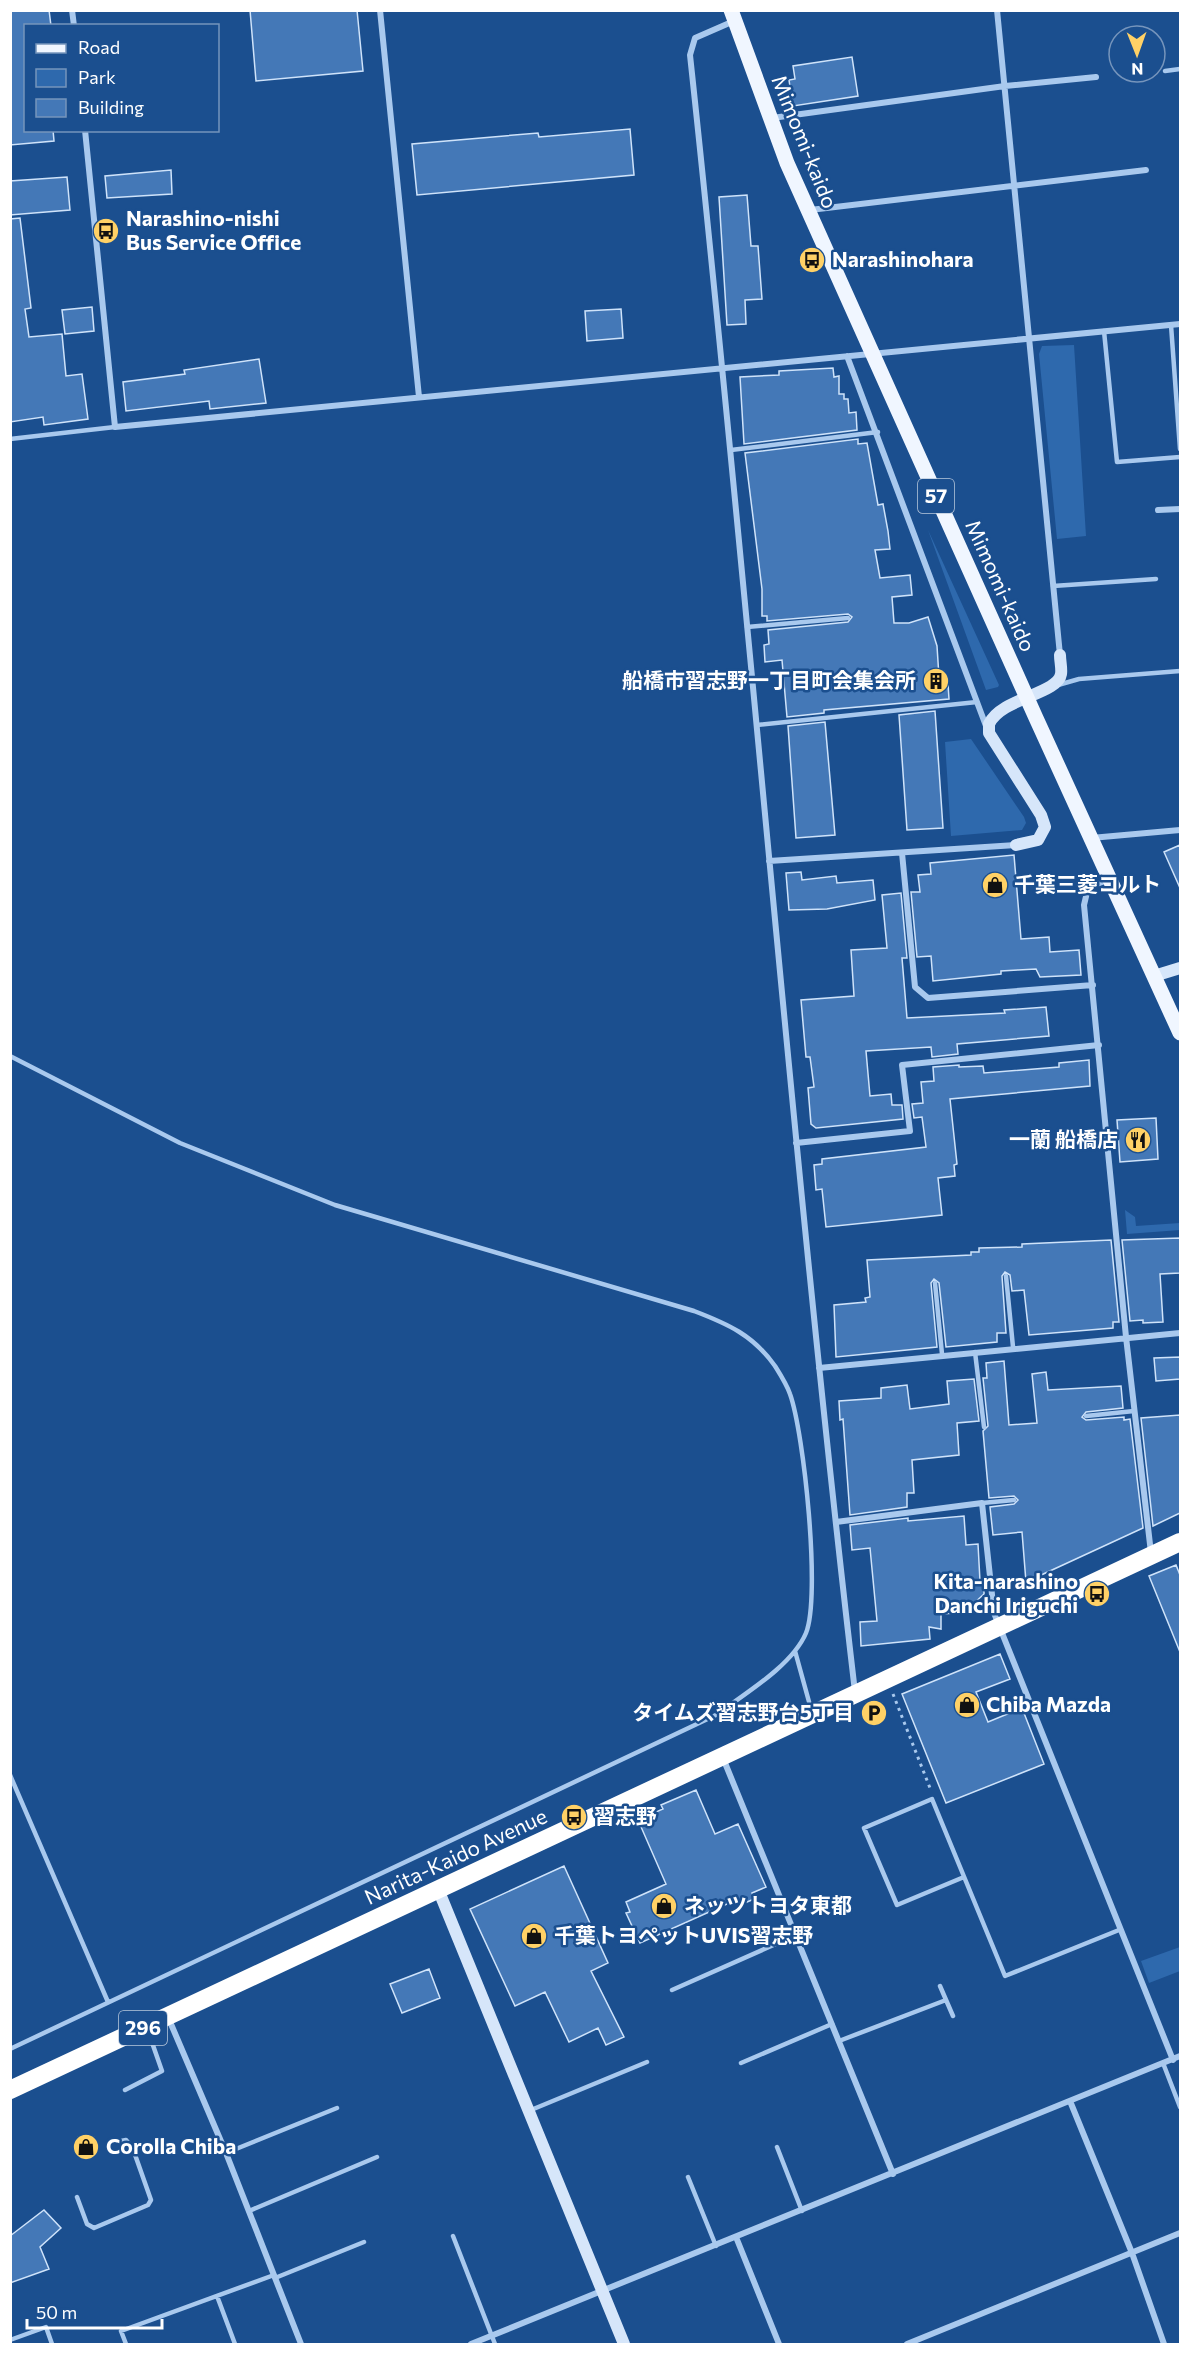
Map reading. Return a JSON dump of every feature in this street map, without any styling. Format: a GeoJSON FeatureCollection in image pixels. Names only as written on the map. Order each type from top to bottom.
{"type":"FeatureCollection","features":[{"type":"Feature","properties":{"kind":"highway","name":"Narita-Kaido Avenue"},"geometry":{"type":"LineString","coordinates":[[10,2090],[813,1716],[1180,1542]]}},
{"type":"Feature","properties":{"kind":"main road","name":"Mimomi-kaido"},"geometry":{"type":"LineString","coordinates":[[732,16],[770,119],[808,210],[1180,1033]]}},
{"type":"Feature","properties":{"kind":"street"},"geometry":{"type":"LineString","coordinates":[[380,10],[419,397]]}},
{"type":"Feature","properties":{"kind":"street"},"geometry":{"type":"LineString","coordinates":[[989,733],[992,716],[1000,708],[1054,686],[1061,675],[997,10]]}},
{"type":"Feature","properties":{"kind":"street"},"geometry":{"type":"LineString","coordinates":[[732,16],[695,38],[690,55],[731,450],[796,1143],[856,1695]]}},
{"type":"Feature","properties":{"kind":"street"},"geometry":{"type":"LineString","coordinates":[[770,119],[1005,86],[1096,77]]}},
{"type":"Feature","properties":{"kind":"street"},"geometry":{"type":"LineString","coordinates":[[85,132],[115,427],[1180,324]]}},
{"type":"Feature","properties":{"kind":"street"},"geometry":{"type":"LineString","coordinates":[[808,210],[1146,170]]}},
{"type":"Feature","properties":{"kind":"street"},"geometry":{"type":"LineString","coordinates":[[770,861],[1016,845],[1038,840],[1044,827],[1041,815],[989,733],[976,702],[878,432],[847,356]]}},
{"type":"Feature","properties":{"kind":"street"},"geometry":{"type":"LineString","coordinates":[[1158,510],[1180,508]]}},
{"type":"Feature","properties":{"kind":"street"},"geometry":{"type":"LineString","coordinates":[[1090,838],[1180,830]]}},
{"type":"Feature","properties":{"kind":"street"},"geometry":{"type":"LineString","coordinates":[[902,853],[915,987],[928,998],[1093,985]]}},
{"type":"Feature","properties":{"kind":"street"},"geometry":{"type":"LineString","coordinates":[[1109,879],[1092,884],[1085,894],[1126,1336],[1151,1556]]}},
{"type":"Feature","properties":{"kind":"street"},"geometry":{"type":"LineString","coordinates":[[1154,976],[1180,968]]}},
{"type":"Feature","properties":{"kind":"street"},"geometry":{"type":"LineString","coordinates":[[796,1143],[910,1131],[902,1065],[1099,1045]]}},
{"type":"Feature","properties":{"kind":"street"},"geometry":{"type":"LineString","coordinates":[[819,1368],[1126,1336],[1180,1333]]}},
{"type":"Feature","properties":{"kind":"street"},"geometry":{"type":"LineString","coordinates":[[836,1521],[982,1503],[994,1613],[1050,1750],[1119,1930],[1173,2060]]}},
{"type":"Feature","properties":{"kind":"street"},"geometry":{"type":"LineString","coordinates":[[723,1757],[893,2174]]}},
{"type":"Feature","properties":{"kind":"street"},"geometry":{"type":"LineString","coordinates":[[438,1889],[624,2344]]}},
{"type":"Feature","properties":{"kind":"street"},"geometry":{"type":"LineString","coordinates":[[168,2016],[226,2153],[301,2344]]}},
{"type":"Feature","properties":{"kind":"street"},"geometry":{"type":"LineString","coordinates":[[471,2344],[1180,2056]]}},
{"type":"Feature","properties":{"kind":"street"},"geometry":{"type":"LineString","coordinates":[[1070,2101],[1132,2253],[1164,2344]]}},
{"type":"Feature","properties":{"kind":"street"},"geometry":{"type":"LineString","coordinates":[[907,2344],[1180,2233]]}},
{"type":"Feature","properties":{"kind":"street"},"geometry":{"type":"LineString","coordinates":[[736,2237],[779,2344]]}},
{"type":"Feature","properties":{"kind":"lane"},"geometry":{"type":"LineString","coordinates":[[1171,325],[1180,449]]}},
{"type":"Feature","properties":{"kind":"lane"},"geometry":{"type":"LineString","coordinates":[[1104,331],[1117,462],[1180,457]]}},
{"type":"Feature","properties":{"kind":"lane"},"geometry":{"type":"LineString","coordinates":[[10,439],[115,427]]}},
{"type":"Feature","properties":{"kind":"lane"},"geometry":{"type":"LineString","coordinates":[[731,450],[878,432]]}},
{"type":"Feature","properties":{"kind":"lane"},"geometry":{"type":"LineString","coordinates":[[1053,586],[1156,579]]}},
{"type":"Feature","properties":{"kind":"lane"},"geometry":{"type":"LineString","coordinates":[[747,627],[848,618]]}},
{"type":"Feature","properties":{"kind":"lane"},"geometry":{"type":"LineString","coordinates":[[1054,686],[1079,679],[1180,671]]}},
{"type":"Feature","properties":{"kind":"lane"},"geometry":{"type":"LineString","coordinates":[[757,725],[976,702]]}},
{"type":"Feature","properties":{"kind":"lane"},"geometry":{"type":"LineString","coordinates":[[10,1056],[180,1143],[335,1205],[694,1311],[737,1328],[775,1366],[790,1392],[796,1415],[811,1544],[812,1598],[806,1632],[795,1651],[761,1682],[716,1715],[10,2049]]}},
{"type":"Feature","properties":{"kind":"lane"},"geometry":{"type":"LineString","coordinates":[[1006,1276],[1013,1347]]}},
{"type":"Feature","properties":{"kind":"lane"},"geometry":{"type":"LineString","coordinates":[[935,1283],[942,1354]]}},
{"type":"Feature","properties":{"kind":"lane"},"geometry":{"type":"LineString","coordinates":[[974,1351],[984,1427]]}},
{"type":"Feature","properties":{"kind":"lane"},"geometry":{"type":"LineString","coordinates":[[1086,1416],[1134,1411]]}},
{"type":"Feature","properties":{"kind":"lane"},"geometry":{"type":"LineString","coordinates":[[982,1503],[1014,1500]]}},
{"type":"Feature","properties":{"kind":"lane"},"geometry":{"type":"LineString","coordinates":[[795,1651],[813,1716]]}},
{"type":"Feature","properties":{"kind":"lane"},"geometry":{"type":"LineString","coordinates":[[10,1775],[108,2002]]}},
{"type":"Feature","properties":{"kind":"lane"},"geometry":{"type":"LineString","coordinates":[[964,1877],[897,1905],[864,1828],[932,1799],[1005,1976],[1119,1930]]}},
{"type":"Feature","properties":{"kind":"lane"},"geometry":{"type":"LineString","coordinates":[[672,1990],[796,1935]]}},
{"type":"Feature","properties":{"kind":"lane"},"geometry":{"type":"LineString","coordinates":[[940,1986],[953,2016]]}},
{"type":"Feature","properties":{"kind":"lane"},"geometry":{"type":"LineString","coordinates":[[839,2041],[946,2000]]}},
{"type":"Feature","properties":{"kind":"lane"},"geometry":{"type":"LineString","coordinates":[[741,2063],[833,2024]]}},
{"type":"Feature","properties":{"kind":"lane"},"geometry":{"type":"LineString","coordinates":[[125,2090],[162,2072],[146,2026]]}},
{"type":"Feature","properties":{"kind":"lane"},"geometry":{"type":"LineString","coordinates":[[529,2111],[647,2061]]}},
{"type":"Feature","properties":{"kind":"lane"},"geometry":{"type":"LineString","coordinates":[[1163,2063],[1180,2107]]}},
{"type":"Feature","properties":{"kind":"lane"},"geometry":{"type":"LineString","coordinates":[[226,2153],[337,2108]]}},
{"type":"Feature","properties":{"kind":"lane"},"geometry":{"type":"LineString","coordinates":[[77,2197],[87,2224],[94,2228],[148,2205],[151,2200],[133,2149],[126,2140],[121,2141]]}},
{"type":"Feature","properties":{"kind":"lane"},"geometry":{"type":"LineString","coordinates":[[777,2147],[802,2211]]}},
{"type":"Feature","properties":{"kind":"lane"},"geometry":{"type":"LineString","coordinates":[[249,2211],[376,2157]]}},
{"type":"Feature","properties":{"kind":"lane"},"geometry":{"type":"LineString","coordinates":[[688,2177],[716,2246]]}},
{"type":"Feature","properties":{"kind":"lane"},"geometry":{"type":"LineString","coordinates":[[453,2236],[495,2344]]}},
{"type":"Feature","properties":{"kind":"lane"},"geometry":{"type":"LineString","coordinates":[[126,2344],[121,2331],[275,2277],[364,2242]]}},
{"type":"Feature","properties":{"kind":"lane"},"geometry":{"type":"LineString","coordinates":[[217,2296],[236,2344]]}},
{"type":"Feature","properties":{"kind":"lane"},"geometry":{"type":"LineString","coordinates":[[10,2340],[46,2327],[52,2344]]}},
{"type":"Feature","properties":{"kind":"path"},"geometry":{"type":"LineString","coordinates":[[891,1691],[932,1799]]}},
{"type":"Feature","properties":{"kind":"green space"},"geometry":{"type":"Polygon","coordinates":[[[1074,345],[1086,536],[1057,539],[1039,354],[1042,346],[1074,345]]]}},
{"type":"Feature","properties":{"kind":"green space"},"geometry":{"type":"Polygon","coordinates":[[[928,530],[999,685],[998,687],[986,690],[928,530]]]}},
{"type":"Feature","properties":{"kind":"green space"},"geometry":{"type":"Polygon","coordinates":[[[971,739],[1024,817],[1026,823],[1022,830],[951,836],[945,742],[971,739]]]}},
{"type":"Feature","properties":{"kind":"green space"},"geometry":{"type":"Polygon","coordinates":[[[1125,1210],[1135,1217],[1136,1226],[1180,1223],[1180,1230],[1127,1234],[1125,1210]]]}},
{"type":"Feature","properties":{"kind":"green space"},"geometry":{"type":"Polygon","coordinates":[[[1180,1947],[1180,1971],[1149,1983],[1141,1961],[1180,1947]]]}},
{"type":"Feature","properties":{"kind":"building"},"geometry":{"type":"Polygon","coordinates":[[[10,10],[49,10],[51,24],[24,24],[24,132],[53,132],[54,141],[10,145],[10,10]]]}},
{"type":"Feature","properties":{"kind":"building"},"geometry":{"type":"Polygon","coordinates":[[[250,10],[357,10],[363,71],[256,81],[250,10]]]}},
{"type":"Feature","properties":{"kind":"building"},"geometry":{"type":"Polygon","coordinates":[[[852,57],[858,96],[793,106],[789,80],[795,79],[793,66],[852,57]]]}},
{"type":"Feature","properties":{"kind":"building"},"geometry":{"type":"Polygon","coordinates":[[[630,129],[634,175],[417,195],[412,144],[538,133],[539,137],[630,129]]]}},
{"type":"Feature","properties":{"kind":"building"},"geometry":{"type":"Polygon","coordinates":[[[171,170],[172,194],[107,198],[105,176],[171,170]]]}},
{"type":"Feature","properties":{"kind":"building"},"geometry":{"type":"Polygon","coordinates":[[[67,177],[70,210],[10,215],[10,181],[67,177]]]}},
{"type":"Feature","properties":{"kind":"building"},"geometry":{"type":"Polygon","coordinates":[[[747,195],[751,246],[758,246],[762,299],[745,300],[746,324],[727,325],[719,197],[747,195]]]}},
{"type":"Feature","properties":{"kind":"building"},"geometry":{"type":"Polygon","coordinates":[[[20,218],[31,308],[25,309],[29,337],[62,334],[66,376],[82,374],[88,419],[44,425],[43,417],[10,422],[10,219],[20,218]]]}},
{"type":"Feature","properties":{"kind":"building"},"geometry":{"type":"Polygon","coordinates":[[[92,307],[94,331],[65,334],[62,310],[92,307]]]}},
{"type":"Feature","properties":{"kind":"building"},"geometry":{"type":"Polygon","coordinates":[[[621,309],[623,338],[587,341],[585,311],[621,309]]]}},
{"type":"Feature","properties":{"kind":"building"},"geometry":{"type":"Polygon","coordinates":[[[259,359],[266,403],[210,409],[209,401],[126,411],[123,382],[185,374],[184,370],[259,359]]]}},
{"type":"Feature","properties":{"kind":"building"},"geometry":{"type":"Polygon","coordinates":[[[833,368],[834,377],[839,376],[839,394],[844,394],[844,399],[848,399],[849,413],[856,412],[857,430],[744,444],[740,377],[779,375],[779,371],[833,368]]]}},
{"type":"Feature","properties":{"kind":"building"},"geometry":{"type":"Polygon","coordinates":[[[858,439],[858,444],[867,443],[878,505],[883,504],[888,531],[890,549],[875,550],[880,578],[910,575],[912,595],[892,597],[894,623],[909,623],[928,617],[937,646],[939,677],[944,676],[945,685],[948,684],[949,699],[824,710],[824,713],[787,717],[782,660],[765,662],[764,645],[769,644],[768,630],[848,622],[852,617],[848,614],[767,621],[767,616],[762,616],[762,589],[745,453],[858,439]]]}},
{"type":"Feature","properties":{"kind":"building"},"geometry":{"type":"Polygon","coordinates":[[[935,711],[943,828],[907,830],[899,715],[935,711]]]}},
{"type":"Feature","properties":{"kind":"building"},"geometry":{"type":"Polygon","coordinates":[[[825,722],[835,835],[796,838],[788,726],[825,722]]]}},
{"type":"Feature","properties":{"kind":"building"},"geometry":{"type":"Polygon","coordinates":[[[1180,845],[1180,888],[1164,852],[1180,845]]]}},
{"type":"Feature","properties":{"kind":"building"},"geometry":{"type":"Polygon","coordinates":[[[1014,855],[1021,939],[1049,937],[1050,952],[1079,950],[1081,975],[1040,977],[1036,969],[1001,971],[1001,974],[933,981],[931,956],[917,957],[911,892],[920,892],[918,875],[931,874],[930,863],[1014,855]]]}},
{"type":"Feature","properties":{"kind":"building"},"geometry":{"type":"Polygon","coordinates":[[[801,872],[802,880],[836,876],[837,883],[873,880],[875,900],[827,909],[789,910],[786,873],[801,872]]]}},
{"type":"Feature","properties":{"kind":"building"},"geometry":{"type":"Polygon","coordinates":[[[901,893],[907,958],[902,958],[907,1018],[1005,1013],[1004,1010],[1046,1007],[1049,1036],[957,1044],[958,1054],[932,1057],[931,1047],[866,1051],[870,1096],[891,1094],[892,1105],[902,1105],[903,1119],[816,1128],[811,1124],[808,1088],[814,1087],[810,1057],[806,1057],[801,1000],[854,996],[851,950],[887,948],[882,895],[901,893]]]}},
{"type":"Feature","properties":{"kind":"building"},"geometry":{"type":"Polygon","coordinates":[[[1089,1060],[1090,1086],[950,1099],[957,1164],[954,1165],[955,1176],[938,1178],[942,1215],[826,1227],[822,1189],[816,1190],[814,1165],[822,1164],[822,1159],[926,1147],[922,1117],[914,1118],[912,1104],[923,1103],[921,1082],[934,1081],[933,1067],[983,1066],[984,1073],[1059,1067],[1059,1063],[1089,1060]]]}},
{"type":"Feature","properties":{"kind":"building","name":"一蘭 船橋店"},"geometry":{"type":"Polygon","coordinates":[[[1156,1118],[1158,1159],[1120,1162],[1117,1120],[1156,1118]]]}},
{"type":"Feature","properties":{"kind":"building"},"geometry":{"type":"Polygon","coordinates":[[[1180,1238],[1180,1273],[1160,1274],[1163,1322],[1130,1321],[1122,1240],[1180,1238]]]}},
{"type":"Feature","properties":{"kind":"building"},"geometry":{"type":"Polygon","coordinates":[[[1111,1240],[1119,1322],[1113,1322],[1113,1328],[1029,1335],[1024,1290],[1012,1291],[1010,1275],[1005,1272],[1002,1276],[1006,1333],[997,1333],[997,1342],[946,1347],[939,1283],[934,1279],[931,1283],[937,1347],[836,1357],[834,1305],[866,1302],[865,1298],[870,1297],[867,1260],[971,1255],[971,1252],[979,1252],[979,1248],[1111,1240]]]}},
{"type":"Feature","properties":{"kind":"building"},"geometry":{"type":"Polygon","coordinates":[[[1180,1357],[1180,1379],[1156,1381],[1154,1358],[1180,1357]]]}},
{"type":"Feature","properties":{"kind":"building"},"geometry":{"type":"Polygon","coordinates":[[[1004,1361],[1009,1425],[1037,1423],[1032,1374],[1046,1372],[1048,1390],[1121,1386],[1123,1408],[1086,1412],[1082,1417],[1086,1420],[1124,1417],[1124,1420],[1130,1419],[1143,1528],[1026,1582],[1022,1532],[993,1535],[990,1507],[1014,1504],[1018,1500],[1014,1496],[989,1498],[983,1431],[988,1426],[983,1378],[987,1378],[986,1363],[1004,1361]]]}},
{"type":"Feature","properties":{"kind":"building"},"geometry":{"type":"Polygon","coordinates":[[[974,1379],[979,1421],[957,1423],[959,1455],[912,1460],[914,1493],[907,1493],[907,1507],[850,1515],[843,1419],[840,1420],[839,1401],[881,1398],[881,1388],[907,1385],[910,1409],[949,1404],[947,1381],[974,1379]]]}},
{"type":"Feature","properties":{"kind":"building"},"geometry":{"type":"Polygon","coordinates":[[[1180,1415],[1180,1513],[1153,1526],[1141,1418],[1180,1415]]]}},
{"type":"Feature","properties":{"kind":"building"},"geometry":{"type":"Polygon","coordinates":[[[964,1516],[966,1545],[978,1544],[980,1581],[984,1580],[984,1594],[970,1607],[970,1612],[941,1614],[941,1629],[929,1627],[930,1639],[861,1646],[860,1622],[877,1621],[870,1548],[852,1550],[850,1525],[908,1518],[908,1521],[964,1516]]]}},
{"type":"Feature","properties":{"kind":"building"},"geometry":{"type":"Polygon","coordinates":[[[1176,1565],[1180,1575],[1180,1652],[1149,1576],[1176,1565]]]}},
{"type":"Feature","properties":{"kind":"building"},"geometry":{"type":"Polygon","coordinates":[[[1000,1654],[1010,1679],[976,1692],[988,1722],[1022,1708],[1044,1764],[946,1803],[902,1694],[1000,1654]]]}},
{"type":"Feature","properties":{"kind":"building"},"geometry":{"type":"Polygon","coordinates":[[[696,1790],[715,1834],[738,1824],[766,1887],[752,1893],[754,1899],[740,1905],[738,1899],[640,1943],[626,1913],[630,1912],[626,1902],[666,1884],[638,1820],[663,1809],[661,1805],[696,1790]]]}},
{"type":"Feature","properties":{"kind":"building"},"geometry":{"type":"Polygon","coordinates":[[[564,1866],[608,1963],[591,1971],[624,2037],[606,2045],[598,2028],[569,2042],[545,1992],[515,2006],[470,1909],[564,1866]]]}},
{"type":"Feature","properties":{"kind":"building"},"geometry":{"type":"Polygon","coordinates":[[[429,1969],[440,1998],[402,2013],[390,1984],[429,1969]]]}},
{"type":"Feature","properties":{"kind":"building"},"geometry":{"type":"Polygon","coordinates":[[[44,2210],[61,2228],[40,2247],[49,2269],[10,2283],[10,2236],[44,2210]]]}},
{"type":"Feature","properties":{"kind":"place","name":"Narashino-nishi Bus Service Office"},"geometry":{"type":"Point","coordinates":[106,231]}},
{"type":"Feature","properties":{"kind":"place","name":"Narashinohara"},"geometry":{"type":"Point","coordinates":[812,260]}},
{"type":"Feature","properties":{"kind":"place","name":"船橋市習志野一丁目町会集会所"},"geometry":{"type":"Point","coordinates":[936,681]}},
{"type":"Feature","properties":{"kind":"place","name":"千葉三菱コルト"},"geometry":{"type":"Point","coordinates":[995,885]}},
{"type":"Feature","properties":{"kind":"place","name":"一蘭 船橋店"},"geometry":{"type":"Point","coordinates":[1138,1140]}},
{"type":"Feature","properties":{"kind":"place","name":"Kita-narashino Danchi Iriguchi"},"geometry":{"type":"Point","coordinates":[1097,1594]}},
{"type":"Feature","properties":{"kind":"place","name":"Chiba Mazda"},"geometry":{"type":"Point","coordinates":[967,1705]}},
{"type":"Feature","properties":{"kind":"place","name":"タイムズ習志野台5丁目"},"geometry":{"type":"Point","coordinates":[874,1713]}},
{"type":"Feature","properties":{"kind":"place","name":"習志野"},"geometry":{"type":"Point","coordinates":[574,1817]}},
{"type":"Feature","properties":{"kind":"place","name":"ネッツトヨタ東都"},"geometry":{"type":"Point","coordinates":[664,1906]}},
{"type":"Feature","properties":{"kind":"place","name":"千葉トヨペットUVIS習志野"},"geometry":{"type":"Point","coordinates":[534,1936]}},
{"type":"Feature","properties":{"kind":"place","name":"Corolla Chiba"},"geometry":{"type":"Point","coordinates":[86,2147]}}]}
